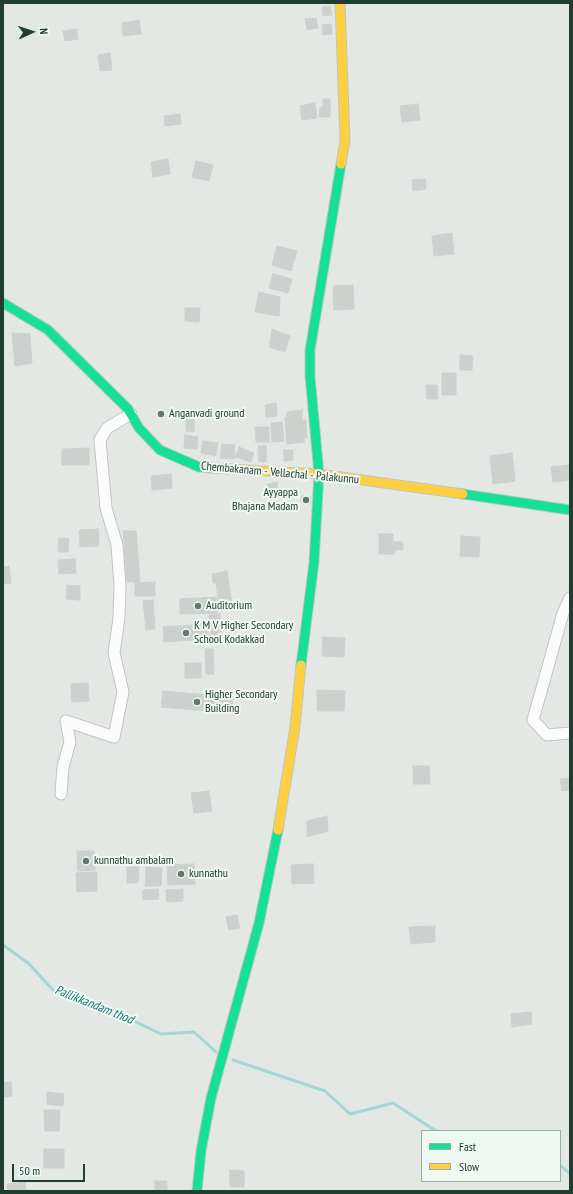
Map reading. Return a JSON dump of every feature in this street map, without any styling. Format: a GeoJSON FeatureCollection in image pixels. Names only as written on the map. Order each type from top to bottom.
{"type":"FeatureCollection","features":[{"type":"Feature","properties":{"kind":"street"},"geometry":{"type":"LineString","coordinates":[[197,1191],[201,1151],[211,1098],[259,923],[273,862],[294,727],[303,641],[314,562],[318,474],[311,390],[310,350],[345,140],[340,3]]}},
{"type":"Feature","properties":{"kind":"street","name":"Chembakanam - Vellachal - Palakunnu"},"geometry":{"type":"LineString","coordinates":[[3,303],[48,330],[94,374],[131,414],[139,428],[160,450],[199,467],[318,474],[570,510]]}},
{"type":"Feature","properties":{"kind":"street"},"geometry":{"type":"LineString","coordinates":[[61,794],[64,767],[70,742],[66,721],[114,737],[123,692],[114,653],[119,618],[120,585],[117,545],[106,508],[100,440],[107,428],[131,414]]}},
{"type":"Feature","properties":{"kind":"street"},"geometry":{"type":"LineString","coordinates":[[570,598],[563,613],[533,720],[547,735],[570,733]]}},
{"type":"Feature","properties":{"kind":"building"},"geometry":{"type":"Polygon","coordinates":[[[330,6],[332,15],[323,16],[322,7],[330,6]]]}},
{"type":"Feature","properties":{"kind":"building"},"geometry":{"type":"Polygon","coordinates":[[[316,18],[318,28],[307,30],[305,19],[316,18]]]}},
{"type":"Feature","properties":{"kind":"building"},"geometry":{"type":"Polygon","coordinates":[[[139,20],[141,34],[123,36],[122,23],[139,20]]]}},
{"type":"Feature","properties":{"kind":"building"},"geometry":{"type":"Polygon","coordinates":[[[331,24],[332,34],[323,35],[322,25],[331,24]]]}},
{"type":"Feature","properties":{"kind":"building"},"geometry":{"type":"Polygon","coordinates":[[[76,29],[78,39],[65,41],[63,31],[76,29]]]}},
{"type":"Feature","properties":{"kind":"building"},"geometry":{"type":"Polygon","coordinates":[[[110,53],[112,70],[100,71],[98,55],[110,53]]]}},
{"type":"Feature","properties":{"kind":"building"},"geometry":{"type":"Polygon","coordinates":[[[323,99],[330,99],[330,117],[319,117],[320,108],[323,107],[323,99]]]}},
{"type":"Feature","properties":{"kind":"building"},"geometry":{"type":"Polygon","coordinates":[[[315,103],[317,118],[302,120],[300,106],[315,103]]]}},
{"type":"Feature","properties":{"kind":"building"},"geometry":{"type":"Polygon","coordinates":[[[418,104],[420,120],[402,122],[400,106],[418,104]]]}},
{"type":"Feature","properties":{"kind":"building"},"geometry":{"type":"Polygon","coordinates":[[[180,114],[181,124],[165,126],[164,116],[180,114]]]}},
{"type":"Feature","properties":{"kind":"building"},"geometry":{"type":"Polygon","coordinates":[[[168,159],[170,174],[153,177],[151,162],[168,159]]]}},
{"type":"Feature","properties":{"kind":"building"},"geometry":{"type":"Polygon","coordinates":[[[196,161],[213,165],[209,181],[192,177],[196,161]]]}},
{"type":"Feature","properties":{"kind":"building"},"geometry":{"type":"Polygon","coordinates":[[[425,179],[426,189],[413,191],[412,180],[425,179]]]}},
{"type":"Feature","properties":{"kind":"building"},"geometry":{"type":"Polygon","coordinates":[[[452,233],[454,254],[434,256],[432,236],[452,233]]]}},
{"type":"Feature","properties":{"kind":"building"},"geometry":{"type":"Polygon","coordinates":[[[277,246],[297,251],[291,271],[272,265],[277,246]]]}},
{"type":"Feature","properties":{"kind":"building"},"geometry":{"type":"Polygon","coordinates":[[[273,274],[292,279],[288,293],[269,288],[273,274]]]}},
{"type":"Feature","properties":{"kind":"building"},"geometry":{"type":"Polygon","coordinates":[[[353,285],[354,309],[334,310],[333,286],[353,285]]]}},
{"type":"Feature","properties":{"kind":"building"},"geometry":{"type":"Polygon","coordinates":[[[259,292],[280,297],[279,316],[255,312],[259,292]]]}},
{"type":"Feature","properties":{"kind":"building"},"geometry":{"type":"Polygon","coordinates":[[[185,308],[200,308],[199,322],[185,321],[185,308]]]}},
{"type":"Feature","properties":{"kind":"building"},"geometry":{"type":"Polygon","coordinates":[[[272,329],[290,336],[285,352],[269,347],[272,329]]]}},
{"type":"Feature","properties":{"kind":"building"},"geometry":{"type":"Polygon","coordinates":[[[12,333],[30,334],[32,363],[15,366],[12,333]]]}},
{"type":"Feature","properties":{"kind":"building"},"geometry":{"type":"Polygon","coordinates":[[[460,355],[473,356],[472,370],[460,370],[460,355]]]}},
{"type":"Feature","properties":{"kind":"building"},"geometry":{"type":"Polygon","coordinates":[[[442,373],[456,373],[456,395],[442,395],[442,373]]]}},
{"type":"Feature","properties":{"kind":"building"},"geometry":{"type":"Polygon","coordinates":[[[426,385],[437,385],[438,399],[427,399],[426,385]]]}},
{"type":"Feature","properties":{"kind":"building"},"geometry":{"type":"Polygon","coordinates":[[[276,403],[277,416],[266,417],[265,405],[276,403]]]}},
{"type":"Feature","properties":{"kind":"building"},"geometry":{"type":"Polygon","coordinates":[[[302,410],[302,420],[306,420],[307,438],[304,438],[304,442],[287,444],[285,418],[287,417],[287,412],[302,410]]]}},
{"type":"Feature","properties":{"kind":"building"},"geometry":{"type":"Polygon","coordinates":[[[186,415],[194,415],[194,432],[186,431],[186,415]]]}},
{"type":"Feature","properties":{"kind":"building"},"geometry":{"type":"Polygon","coordinates":[[[282,422],[284,441],[272,442],[271,423],[282,422]]]}},
{"type":"Feature","properties":{"kind":"building"},"geometry":{"type":"Polygon","coordinates":[[[255,427],[269,427],[269,442],[256,442],[255,427]]]}},
{"type":"Feature","properties":{"kind":"building"},"geometry":{"type":"Polygon","coordinates":[[[185,435],[198,437],[197,449],[184,448],[185,435]]]}},
{"type":"Feature","properties":{"kind":"building"},"geometry":{"type":"Polygon","coordinates":[[[203,441],[218,443],[216,456],[201,453],[203,441]]]}},
{"type":"Feature","properties":{"kind":"building"},"geometry":{"type":"Polygon","coordinates":[[[222,444],[235,445],[234,459],[220,458],[222,444]]]}},
{"type":"Feature","properties":{"kind":"building"},"geometry":{"type":"Polygon","coordinates":[[[258,446],[266,446],[266,462],[259,462],[258,446]]]}},
{"type":"Feature","properties":{"kind":"building"},"geometry":{"type":"Polygon","coordinates":[[[239,447],[254,453],[251,462],[235,457],[239,447]]]}},
{"type":"Feature","properties":{"kind":"building"},"geometry":{"type":"Polygon","coordinates":[[[89,448],[89,465],[62,465],[62,449],[89,448]]]}},
{"type":"Feature","properties":{"kind":"building"},"geometry":{"type":"Polygon","coordinates":[[[284,450],[293,450],[293,460],[284,461],[284,450]]]}},
{"type":"Feature","properties":{"kind":"building"},"geometry":{"type":"Polygon","coordinates":[[[512,453],[515,481],[493,484],[490,456],[512,453]]]}},
{"type":"Feature","properties":{"kind":"building"},"geometry":{"type":"Polygon","coordinates":[[[570,465],[570,480],[553,482],[551,467],[570,465]]]}},
{"type":"Feature","properties":{"kind":"building"},"geometry":{"type":"Polygon","coordinates":[[[171,474],[172,488],[152,490],[151,476],[171,474]]]}},
{"type":"Feature","properties":{"kind":"building"},"geometry":{"type":"Polygon","coordinates":[[[277,482],[278,490],[269,492],[267,484],[277,482]]]}},
{"type":"Feature","properties":{"kind":"building","name":"Ayyappa Bhajana Madam"},"geometry":{"type":"Polygon","coordinates":[[[302,496],[311,497],[310,504],[301,502],[302,496]]]}},
{"type":"Feature","properties":{"kind":"building"},"geometry":{"type":"Polygon","coordinates":[[[98,529],[99,546],[80,547],[79,530],[98,529]]]}},
{"type":"Feature","properties":{"kind":"building"},"geometry":{"type":"Polygon","coordinates":[[[123,531],[136,531],[140,582],[127,582],[123,531]]]}},
{"type":"Feature","properties":{"kind":"building"},"geometry":{"type":"Polygon","coordinates":[[[379,534],[393,534],[393,542],[403,542],[403,550],[395,550],[395,554],[379,554],[379,534]]]}},
{"type":"Feature","properties":{"kind":"building"},"geometry":{"type":"Polygon","coordinates":[[[461,536],[480,537],[479,557],[460,556],[461,536]]]}},
{"type":"Feature","properties":{"kind":"building"},"geometry":{"type":"Polygon","coordinates":[[[59,538],[69,539],[68,552],[58,552],[59,538]]]}},
{"type":"Feature","properties":{"kind":"building"},"geometry":{"type":"Polygon","coordinates":[[[75,559],[76,573],[59,574],[58,560],[75,559]]]}},
{"type":"Feature","properties":{"kind":"building"},"geometry":{"type":"Polygon","coordinates":[[[9,566],[11,583],[3,584],[3,567],[9,566]]]}},
{"type":"Feature","properties":{"kind":"building"},"geometry":{"type":"Polygon","coordinates":[[[227,571],[232,603],[219,605],[216,583],[213,583],[212,574],[227,571]]]}},
{"type":"Feature","properties":{"kind":"building"},"geometry":{"type":"Polygon","coordinates":[[[155,582],[155,596],[135,596],[135,583],[155,582]]]}},
{"type":"Feature","properties":{"kind":"building"},"geometry":{"type":"Polygon","coordinates":[[[67,585],[80,586],[80,600],[66,599],[67,585]]]}},
{"type":"Feature","properties":{"kind":"building","name":"Auditorium"},"geometry":{"type":"Polygon","coordinates":[[[217,597],[217,613],[180,614],[180,599],[217,597]]]}},
{"type":"Feature","properties":{"kind":"building"},"geometry":{"type":"Polygon","coordinates":[[[153,600],[155,629],[146,630],[143,601],[153,600]]]}},
{"type":"Feature","properties":{"kind":"building"},"geometry":{"type":"Polygon","coordinates":[[[220,614],[222,638],[211,639],[209,615],[220,614]]]}},
{"type":"Feature","properties":{"kind":"building","name":"K M V Higher Secondary School Kodakkad"},"geometry":{"type":"Polygon","coordinates":[[[207,624],[209,639],[164,642],[163,627],[207,624]]]}},
{"type":"Feature","properties":{"kind":"building"},"geometry":{"type":"Polygon","coordinates":[[[323,637],[345,638],[344,657],[322,656],[323,637]]]}},
{"type":"Feature","properties":{"kind":"building"},"geometry":{"type":"Polygon","coordinates":[[[205,649],[213,649],[214,674],[206,674],[205,649]]]}},
{"type":"Feature","properties":{"kind":"building"},"geometry":{"type":"Polygon","coordinates":[[[185,663],[201,663],[201,678],[185,678],[185,663]]]}},
{"type":"Feature","properties":{"kind":"building"},"geometry":{"type":"Polygon","coordinates":[[[88,683],[89,701],[72,702],[71,684],[88,683]]]}},
{"type":"Feature","properties":{"kind":"building"},"geometry":{"type":"Polygon","coordinates":[[[317,690],[345,691],[344,711],[317,711],[317,690]]]}},
{"type":"Feature","properties":{"kind":"building","name":"Higher Secondary Building"},"geometry":{"type":"Polygon","coordinates":[[[163,691],[233,697],[232,713],[161,707],[163,691]]]}},
{"type":"Feature","properties":{"kind":"building"},"geometry":{"type":"Polygon","coordinates":[[[413,766],[429,766],[430,784],[413,784],[413,766]]]}},
{"type":"Feature","properties":{"kind":"building"},"geometry":{"type":"Polygon","coordinates":[[[570,778],[570,790],[562,791],[560,779],[570,778]]]}},
{"type":"Feature","properties":{"kind":"building"},"geometry":{"type":"Polygon","coordinates":[[[209,791],[212,811],[194,813],[191,793],[209,791]]]}},
{"type":"Feature","properties":{"kind":"building"},"geometry":{"type":"Polygon","coordinates":[[[327,816],[328,831],[307,837],[307,821],[327,816]]]}},
{"type":"Feature","properties":{"kind":"building","name":"kunnathu ambalam"},"geometry":{"type":"Polygon","coordinates":[[[77,851],[94,851],[95,870],[78,871],[77,851]]]}},
{"type":"Feature","properties":{"kind":"building","name":"kunnathu"},"geometry":{"type":"Polygon","coordinates":[[[194,864],[195,884],[168,885],[167,865],[194,864]]]}},
{"type":"Feature","properties":{"kind":"building"},"geometry":{"type":"Polygon","coordinates":[[[313,864],[314,883],[292,884],[291,865],[313,864]]]}},
{"type":"Feature","properties":{"kind":"building"},"geometry":{"type":"Polygon","coordinates":[[[127,867],[139,867],[138,883],[127,883],[127,867]]]}},
{"type":"Feature","properties":{"kind":"building"},"geometry":{"type":"Polygon","coordinates":[[[146,867],[162,868],[161,886],[145,886],[146,867]]]}},
{"type":"Feature","properties":{"kind":"building"},"geometry":{"type":"Polygon","coordinates":[[[97,872],[97,891],[77,892],[76,873],[97,872]]]}},
{"type":"Feature","properties":{"kind":"building"},"geometry":{"type":"Polygon","coordinates":[[[158,889],[159,899],[143,900],[143,890],[158,889]]]}},
{"type":"Feature","properties":{"kind":"building"},"geometry":{"type":"Polygon","coordinates":[[[183,889],[183,901],[167,902],[166,890],[183,889]]]}},
{"type":"Feature","properties":{"kind":"building"},"geometry":{"type":"Polygon","coordinates":[[[237,915],[240,928],[229,930],[226,917],[237,915]]]}},
{"type":"Feature","properties":{"kind":"building"},"geometry":{"type":"Polygon","coordinates":[[[435,926],[435,942],[411,944],[409,927],[435,926]]]}},
{"type":"Feature","properties":{"kind":"building"},"geometry":{"type":"Polygon","coordinates":[[[531,1012],[532,1024],[512,1027],[511,1014],[531,1012]]]}},
{"type":"Feature","properties":{"kind":"building"},"geometry":{"type":"Polygon","coordinates":[[[11,1082],[12,1096],[3,1097],[3,1083],[11,1082]]]}},
{"type":"Feature","properties":{"kind":"building"},"geometry":{"type":"Polygon","coordinates":[[[47,1092],[64,1094],[63,1106],[47,1104],[47,1092]]]}},
{"type":"Feature","properties":{"kind":"building"},"geometry":{"type":"Polygon","coordinates":[[[44,1110],[60,1110],[59,1131],[45,1131],[44,1110]]]}},
{"type":"Feature","properties":{"kind":"building"},"geometry":{"type":"Polygon","coordinates":[[[44,1149],[64,1149],[64,1168],[44,1168],[44,1149]]]}},
{"type":"Feature","properties":{"kind":"building"},"geometry":{"type":"Polygon","coordinates":[[[230,1170],[244,1171],[244,1187],[230,1187],[230,1170]]]}},
{"type":"Feature","properties":{"kind":"building"},"geometry":{"type":"Polygon","coordinates":[[[155,1181],[167,1181],[167,1191],[155,1191],[155,1181]]]}},
{"type":"Feature","properties":{"kind":"building"},"geometry":{"type":"Polygon","coordinates":[[[25,1182],[26,1191],[8,1191],[7,1184],[25,1182]]]}},
{"type":"Feature","properties":{"kind":"waterway","name":"Pallikkandam thod"},"geometry":{"type":"LineString","coordinates":[[3,945],[28,963],[54,991],[111,1010],[161,1034],[194,1032],[216,1052]]}},
{"type":"Feature","properties":{"kind":"waterway","name":"Pallikkandam thod"},"geometry":{"type":"LineString","coordinates":[[233,1060],[325,1091],[350,1114],[393,1103],[434,1130]]}},
{"type":"Feature","properties":{"kind":"waterway","name":"Pallikkandam thod"},"geometry":{"type":"LineString","coordinates":[[561,1166],[570,1174]]}},
{"type":"Feature","properties":{"kind":"traffic: fast"},"geometry":{"type":"LineString","coordinates":[[301,665],[314,562],[319,474],[310,376],[310,350],[341,164]]}},
{"type":"Feature","properties":{"kind":"traffic: fast"},"geometry":{"type":"LineString","coordinates":[[3,303],[48,330],[128,409],[139,428],[160,450],[199,467],[212,468]]}},
{"type":"Feature","properties":{"kind":"traffic: fast"},"geometry":{"type":"LineString","coordinates":[[463,494],[570,510]]}},
{"type":"Feature","properties":{"kind":"traffic: fast"},"geometry":{"type":"LineString","coordinates":[[197,1191],[201,1151],[211,1098],[259,923],[278,830]]}},
{"type":"Feature","properties":{"kind":"traffic: slow"},"geometry":{"type":"LineString","coordinates":[[340,3],[345,140],[341,164]]}},
{"type":"Feature","properties":{"kind":"traffic: slow"},"geometry":{"type":"LineString","coordinates":[[212,468],[319,474],[463,494]]}},
{"type":"Feature","properties":{"kind":"traffic: slow"},"geometry":{"type":"LineString","coordinates":[[278,830],[295,727],[301,665]]}},
{"type":"Feature","properties":{"kind":"place","name":"Anganvadi ground"},"geometry":{"type":"Point","coordinates":[161,414]}},
{"type":"Feature","properties":{"kind":"place","name":"Ayyappa Bhajana Madam"},"geometry":{"type":"Point","coordinates":[306,500]}},
{"type":"Feature","properties":{"kind":"place","name":"Auditorium"},"geometry":{"type":"Point","coordinates":[198,606]}},
{"type":"Feature","properties":{"kind":"place","name":"K M V Higher Secondary School Kodakkad"},"geometry":{"type":"Point","coordinates":[186,633]}},
{"type":"Feature","properties":{"kind":"place","name":"Higher Secondary Building"},"geometry":{"type":"Point","coordinates":[197,702]}},
{"type":"Feature","properties":{"kind":"place","name":"kunnathu ambalam"},"geometry":{"type":"Point","coordinates":[86,861]}},
{"type":"Feature","properties":{"kind":"place","name":"kunnathu"},"geometry":{"type":"Point","coordinates":[181,874]}}]}
